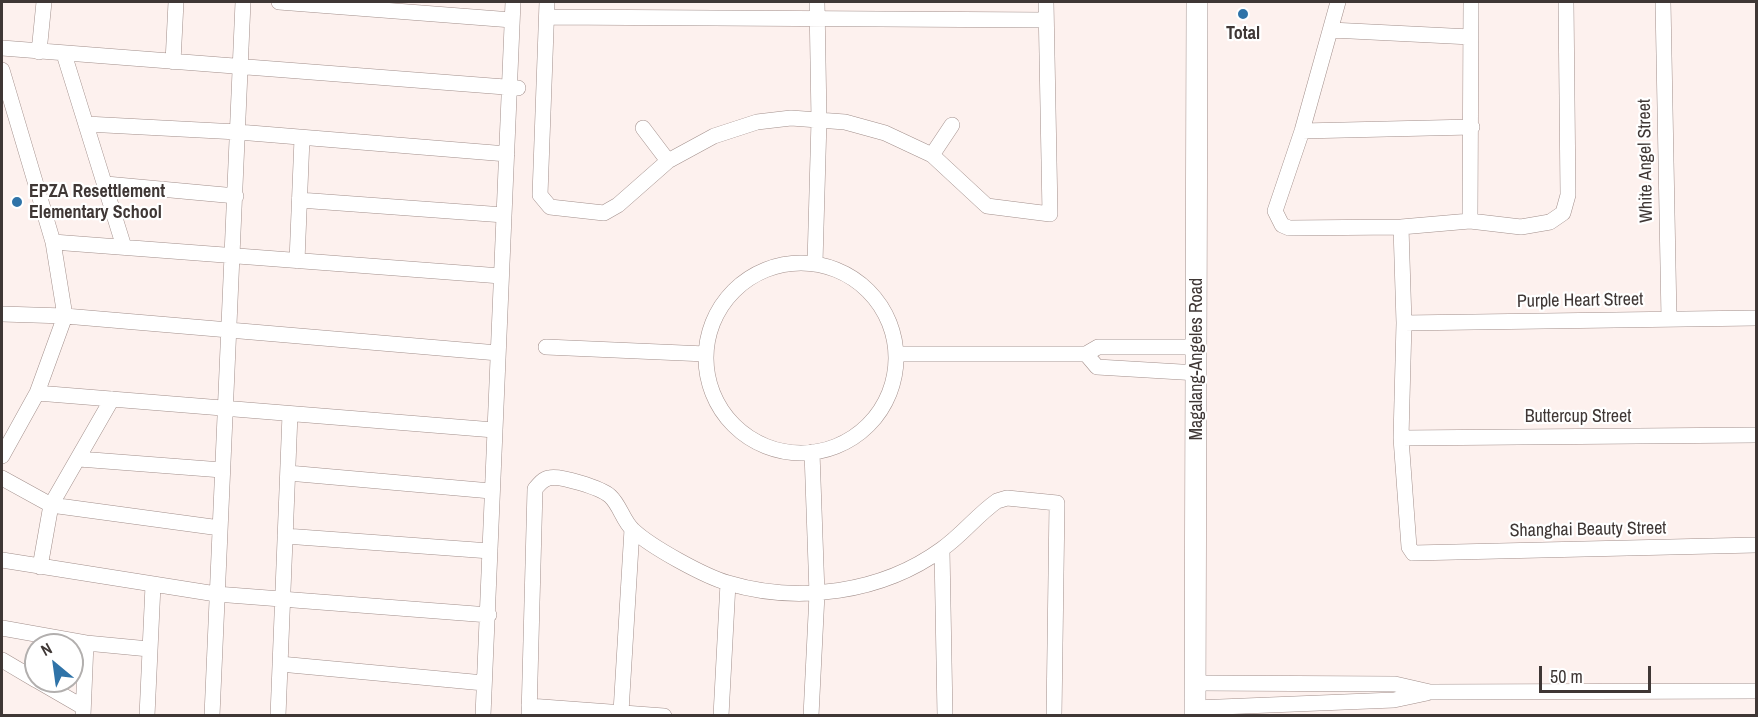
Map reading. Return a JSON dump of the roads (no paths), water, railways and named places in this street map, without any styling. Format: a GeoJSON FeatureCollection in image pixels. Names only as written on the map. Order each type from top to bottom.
{"type":"FeatureCollection","features":[{"type":"Feature","properties":{"kind":"main road","name":"Magalang-Angeles Road"},"geometry":{"type":"LineString","coordinates":[[1195,712],[1198,373],[1197,2]]}},
{"type":"Feature","properties":{"kind":"street"},"geometry":{"type":"LineString","coordinates":[[39,52],[44,2]]}},
{"type":"Feature","properties":{"kind":"street"},"geometry":{"type":"LineString","coordinates":[[173,62],[177,2]]}},
{"type":"Feature","properties":{"kind":"street"},"geometry":{"type":"LineString","coordinates":[[212,716],[242,67],[243,2]]}},
{"type":"Feature","properties":{"kind":"street"},"geometry":{"type":"LineString","coordinates":[[279,2],[452,8],[512,20]]}},
{"type":"Feature","properties":{"kind":"street"},"geometry":{"type":"LineString","coordinates":[[483,716],[507,154],[514,87],[513,2]]}},
{"type":"Feature","properties":{"kind":"street"},"geometry":{"type":"LineString","coordinates":[[547,2],[540,195],[544,202],[557,209],[604,213],[618,205],[668,161],[714,136],[757,122],[791,118],[845,122],[885,133],[932,155],[987,206],[1050,214],[1046,2]]}},
{"type":"Feature","properties":{"kind":"street"},"geometry":{"type":"LineString","coordinates":[[815,263],[819,120],[817,2]]}},
{"type":"Feature","properties":{"kind":"street"},"geometry":{"type":"LineString","coordinates":[[1338,2],[1302,131],[1275,211],[1282,225],[1299,229],[1401,227],[1470,221],[1521,227],[1550,222],[1563,213],[1568,195],[1566,2]]}},
{"type":"Feature","properties":{"kind":"street"},"geometry":{"type":"LineString","coordinates":[[1470,221],[1471,2]]}},
{"type":"Feature","properties":{"kind":"street","name":"White Angel Street"},"geometry":{"type":"LineString","coordinates":[[1663,2],[1669,320]]}},
{"type":"Feature","properties":{"kind":"street"},"geometry":{"type":"LineString","coordinates":[[547,17],[1046,20]]}},
{"type":"Feature","properties":{"kind":"street"},"geometry":{"type":"LineString","coordinates":[[1331,30],[1471,37]]}},
{"type":"Feature","properties":{"kind":"street"},"geometry":{"type":"LineString","coordinates":[[2,48],[514,87]]}},
{"type":"Feature","properties":{"kind":"street"},"geometry":{"type":"LineString","coordinates":[[64,54],[124,247]]}},
{"type":"Feature","properties":{"kind":"street"},"geometry":{"type":"LineString","coordinates":[[2,70],[53,243],[65,316],[37,393],[2,456]]}},
{"type":"Feature","properties":{"kind":"street"},"geometry":{"type":"LineString","coordinates":[[86,124],[238,132],[507,154]]}},
{"type":"Feature","properties":{"kind":"street"},"geometry":{"type":"LineString","coordinates":[[932,155],[952,125]]}},
{"type":"Feature","properties":{"kind":"street"},"geometry":{"type":"LineString","coordinates":[[1302,131],[1472,127]]}},
{"type":"Feature","properties":{"kind":"street"},"geometry":{"type":"LineString","coordinates":[[643,128],[668,161]]}},
{"type":"Feature","properties":{"kind":"street"},"geometry":{"type":"LineString","coordinates":[[297,261],[302,138]]}},
{"type":"Feature","properties":{"kind":"street"},"geometry":{"type":"LineString","coordinates":[[105,184],[236,196]]}},
{"type":"Feature","properties":{"kind":"street"},"geometry":{"type":"LineString","coordinates":[[299,200],[504,215]]}},
{"type":"Feature","properties":{"kind":"street"},"geometry":{"type":"LineString","coordinates":[[1401,227],[1404,323],[1401,438]]}},
{"type":"Feature","properties":{"kind":"street"},"geometry":{"type":"LineString","coordinates":[[53,243],[501,276]]}},
{"type":"Feature","properties":{"kind":"street"},"geometry":{"type":"LineString","coordinates":[[815,263],[857,280],[874,296],[888,318],[897,354],[895,376],[882,409],[862,431],[836,447],[812,452],[783,452],[750,439],[727,419],[714,398],[708,379],[706,354],[716,317],[724,302],[746,281],[774,267],[815,263]]}},
{"type":"Feature","properties":{"kind":"street"},"geometry":{"type":"LineString","coordinates":[[2,314],[65,316],[498,353]]}},
{"type":"Feature","properties":{"kind":"street","name":"Purple Heart Street"},"geometry":{"type":"LineString","coordinates":[[1404,323],[1756,318]]}},
{"type":"Feature","properties":{"kind":"street"},"geometry":{"type":"LineString","coordinates":[[897,354],[1086,354],[1098,347],[1198,347]]}},
{"type":"Feature","properties":{"kind":"street"},"geometry":{"type":"LineString","coordinates":[[546,348],[706,354]]}},
{"type":"Feature","properties":{"kind":"street"},"geometry":{"type":"LineString","coordinates":[[1086,354],[1097,367],[1198,373]]}},
{"type":"Feature","properties":{"kind":"street"},"geometry":{"type":"LineString","coordinates":[[37,393],[494,430]]}},
{"type":"Feature","properties":{"kind":"street"},"geometry":{"type":"LineString","coordinates":[[40,567],[51,505],[112,399]]}},
{"type":"Feature","properties":{"kind":"street"},"geometry":{"type":"LineString","coordinates":[[278,716],[290,414]]}},
{"type":"Feature","properties":{"kind":"street","name":"Buttercup Street"},"geometry":{"type":"LineString","coordinates":[[1401,438],[1756,435]]}},
{"type":"Feature","properties":{"kind":"street","name":"Shanghai Beauty Street"},"geometry":{"type":"LineString","coordinates":[[1401,438],[1409,547],[1413,553],[1756,545]]}},
{"type":"Feature","properties":{"kind":"street"},"geometry":{"type":"LineString","coordinates":[[811,716],[817,594],[812,452]]}},
{"type":"Feature","properties":{"kind":"street"},"geometry":{"type":"LineString","coordinates":[[79,459],[222,470]]}},
{"type":"Feature","properties":{"kind":"street"},"geometry":{"type":"LineString","coordinates":[[288,473],[491,491]]}},
{"type":"Feature","properties":{"kind":"street"},"geometry":{"type":"LineString","coordinates":[[664,716],[621,712],[529,710],[535,489],[541,481],[551,477],[599,489],[617,504],[632,529],[691,567],[728,583],[784,594],[817,594],[856,587],[900,572],[942,550],[997,501],[1007,498],[1057,503],[1054,716]]}},
{"type":"Feature","properties":{"kind":"street"},"geometry":{"type":"LineString","coordinates":[[2,478],[51,505],[219,528]]}},
{"type":"Feature","properties":{"kind":"street"},"geometry":{"type":"LineString","coordinates":[[621,712],[632,529]]}},
{"type":"Feature","properties":{"kind":"street"},"geometry":{"type":"LineString","coordinates":[[285,536],[489,551]]}},
{"type":"Feature","properties":{"kind":"street"},"geometry":{"type":"LineString","coordinates":[[942,550],[945,716]]}},
{"type":"Feature","properties":{"kind":"street"},"geometry":{"type":"LineString","coordinates":[[2,560],[216,594],[489,615]]}},
{"type":"Feature","properties":{"kind":"street"},"geometry":{"type":"LineString","coordinates":[[721,716],[728,583]]}},
{"type":"Feature","properties":{"kind":"street"},"geometry":{"type":"LineString","coordinates":[[147,716],[148,649],[153,585]]}},
{"type":"Feature","properties":{"kind":"street"},"geometry":{"type":"LineString","coordinates":[[2,628],[86,643],[148,649]]}},
{"type":"Feature","properties":{"kind":"street"},"geometry":{"type":"LineString","coordinates":[[82,711],[86,643]]}},
{"type":"Feature","properties":{"kind":"street"},"geometry":{"type":"LineString","coordinates":[[2,660],[24,673]]}},
{"type":"Feature","properties":{"kind":"street"},"geometry":{"type":"LineString","coordinates":[[280,664],[484,683]]}},
{"type":"Feature","properties":{"kind":"street"},"geometry":{"type":"LineString","coordinates":[[1254,682],[1255,706]]}},
{"type":"Feature","properties":{"kind":"street"},"geometry":{"type":"LineString","coordinates":[[1289,682],[1290,704]]}},
{"type":"Feature","properties":{"kind":"street"},"geometry":{"type":"LineString","coordinates":[[1194,683],[1395,684],[1430,692]]}},
{"type":"Feature","properties":{"kind":"street"},"geometry":{"type":"LineString","coordinates":[[1343,683],[1343,702]]}},
{"type":"Feature","properties":{"kind":"street"},"geometry":{"type":"LineString","coordinates":[[1195,712],[1255,706],[1394,700],[1430,692],[1756,691]]}},
{"type":"Feature","properties":{"kind":"street"},"geometry":{"type":"LineString","coordinates":[[55,693],[82,711]]}},
{"type":"Feature","properties":{"kind":"place","name":"Total"},"geometry":{"type":"Point","coordinates":[1243,14]}},
{"type":"Feature","properties":{"kind":"place","name":"EPZA Resettlement Elementary School"},"geometry":{"type":"Point","coordinates":[17,202]}}]}
